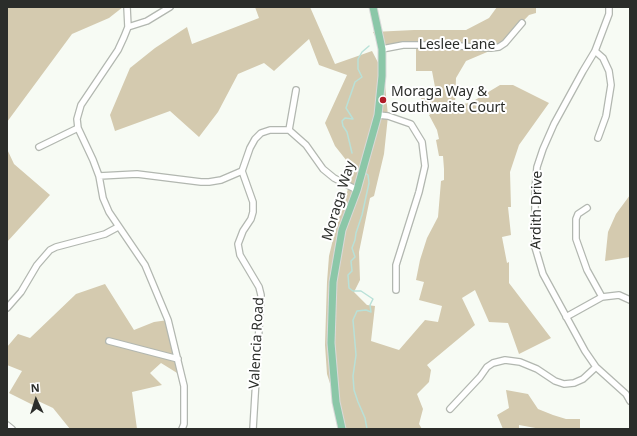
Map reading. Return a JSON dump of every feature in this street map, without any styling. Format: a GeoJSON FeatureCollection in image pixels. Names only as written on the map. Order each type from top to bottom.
{"type":"FeatureCollection","features":[{"type":"Feature","properties":{"kind":"main road","name":"Moraga Way"},"geometry":{"type":"LineString","coordinates":[[342,429],[336,402],[331,343],[333,282],[342,230],[357,190],[378,115],[382,76],[382,49],[373,7]]}},
{"type":"Feature","properties":{"kind":"street"},"geometry":{"type":"LineString","coordinates":[[127,7],[128,27],[118,50],[80,105],[77,119],[78,128],[99,176],[103,198],[118,227],[145,265],[168,320],[184,386],[182,429]]}},
{"type":"Feature","properties":{"kind":"street"},"geometry":{"type":"LineString","coordinates":[[128,27],[147,21],[170,7]]}},
{"type":"Feature","properties":{"kind":"street","name":"Ardith Drive"},"geometry":{"type":"LineString","coordinates":[[609,7],[609,14],[595,51],[554,124],[537,167],[535,190],[535,247],[543,274],[566,317],[596,367],[626,394],[630,401]]}},
{"type":"Feature","properties":{"kind":"street","name":"Leslee Lane"},"geometry":{"type":"LineString","coordinates":[[382,49],[403,45],[499,47],[505,43],[522,23]]}},
{"type":"Feature","properties":{"kind":"street"},"geometry":{"type":"LineString","coordinates":[[595,51],[603,58],[609,71],[610,85],[606,116],[598,138]]}},
{"type":"Feature","properties":{"kind":"street"},"geometry":{"type":"LineString","coordinates":[[289,130],[296,90]]}},
{"type":"Feature","properties":{"kind":"street"},"geometry":{"type":"LineString","coordinates":[[378,115],[388,116],[411,124],[422,142],[424,166],[419,192],[396,265],[396,290]]}},
{"type":"Feature","properties":{"kind":"street"},"geometry":{"type":"LineString","coordinates":[[39,147],[78,128]]}},
{"type":"Feature","properties":{"kind":"street"},"geometry":{"type":"LineString","coordinates":[[99,176],[137,174],[209,182],[221,180],[242,171],[250,148],[255,138],[261,133],[270,130],[289,130],[306,145],[323,169],[334,178],[357,190]]}},
{"type":"Feature","properties":{"kind":"street","name":"Valencia Road"},"geometry":{"type":"LineString","coordinates":[[242,171],[253,202],[253,212],[238,244],[240,255],[259,287],[261,295],[253,429]]}},
{"type":"Feature","properties":{"kind":"street"},"geometry":{"type":"LineString","coordinates":[[587,208],[578,214],[576,219],[576,239],[587,270],[602,297]]}},
{"type":"Feature","properties":{"kind":"street"},"geometry":{"type":"LineString","coordinates":[[7,308],[21,292],[38,265],[50,250],[56,247],[105,234],[118,227]]}},
{"type":"Feature","properties":{"kind":"street"},"geometry":{"type":"LineString","coordinates":[[566,317],[602,297],[619,295],[630,300]]}},
{"type":"Feature","properties":{"kind":"street"},"geometry":{"type":"LineString","coordinates":[[109,341],[178,359]]}},
{"type":"Feature","properties":{"kind":"street"},"geometry":{"type":"LineString","coordinates":[[450,409],[480,377],[487,367],[493,363],[505,360],[520,362],[537,369],[555,381],[564,384],[574,383],[583,379],[596,367]]}},
{"type":"Feature","properties":{"kind":"street"},"geometry":{"type":"LineString","coordinates":[[7,425],[12,429]]}},
{"type":"Feature","properties":{"kind":"shaded area"},"geometry":{"type":"Polygon","coordinates":[[[7,7],[123,7],[109,18],[72,34],[7,122],[7,7]]]}},
{"type":"Feature","properties":{"kind":"shaded area"},"geometry":{"type":"Polygon","coordinates":[[[255,7],[310,7],[335,64],[372,51],[384,74],[388,116],[384,154],[374,196],[370,198],[359,252],[360,280],[354,292],[367,305],[375,306],[371,341],[399,350],[425,320],[438,322],[442,306],[419,300],[424,282],[416,280],[427,238],[438,217],[441,181],[444,180],[443,156],[439,156],[436,140],[439,139],[437,130],[429,115],[434,112],[429,114],[418,92],[435,87],[432,71],[416,71],[416,45],[382,49],[373,32],[466,30],[489,18],[497,7],[536,7],[536,13],[529,15],[499,47],[466,61],[456,78],[455,105],[470,103],[500,85],[513,85],[549,103],[519,145],[510,172],[511,207],[508,207],[511,235],[502,237],[507,263],[509,262],[509,283],[551,338],[519,354],[508,323],[489,322],[475,290],[462,298],[475,325],[427,365],[431,370],[429,382],[417,394],[423,409],[419,424],[422,429],[338,429],[336,420],[336,402],[327,374],[325,345],[327,282],[329,256],[336,227],[354,170],[335,146],[325,123],[347,75],[319,65],[309,39],[274,71],[264,63],[238,74],[218,112],[199,137],[170,111],[115,131],[110,115],[130,68],[155,48],[187,27],[192,44],[259,18],[255,7]]]}},
{"type":"Feature","properties":{"kind":"shaded area"},"geometry":{"type":"Polygon","coordinates":[[[7,149],[14,164],[50,195],[7,242],[7,149]]]}},
{"type":"Feature","properties":{"kind":"shaded area"},"geometry":{"type":"Polygon","coordinates":[[[630,195],[630,257],[605,261],[608,232],[616,214],[630,195]]]}},
{"type":"Feature","properties":{"kind":"shaded area"},"geometry":{"type":"Polygon","coordinates":[[[105,284],[134,330],[154,322],[168,320],[182,376],[161,363],[150,373],[162,385],[132,392],[137,429],[70,429],[53,408],[36,400],[33,405],[9,393],[22,371],[7,365],[7,347],[18,334],[30,338],[76,294],[105,284]]]}},
{"type":"Feature","properties":{"kind":"shaded area"},"geometry":{"type":"Polygon","coordinates":[[[506,390],[528,394],[538,409],[553,415],[566,419],[580,419],[580,429],[541,429],[519,425],[519,429],[503,429],[497,415],[509,408],[506,390]]]}},
{"type":"Feature","properties":{"kind":"waterway"},"geometry":{"type":"LineString","coordinates":[[352,153],[347,132],[342,121],[345,118],[353,119],[346,108],[355,82],[362,77],[358,69],[358,59],[362,52],[369,46]]}},
{"type":"Feature","properties":{"kind":"waterway"},"geometry":{"type":"LineString","coordinates":[[365,173],[368,175],[369,183],[362,215],[352,248],[355,257],[351,261],[352,271],[348,275],[349,288],[353,291],[361,291],[373,299],[370,305],[371,312],[366,310],[357,311],[353,320],[356,355],[353,376],[354,390],[365,418],[367,429]]}},
{"type":"Feature","properties":{"kind":"place","name":"Moraga Way & Southwaite Court"},"geometry":{"type":"Point","coordinates":[383,100]}}]}
